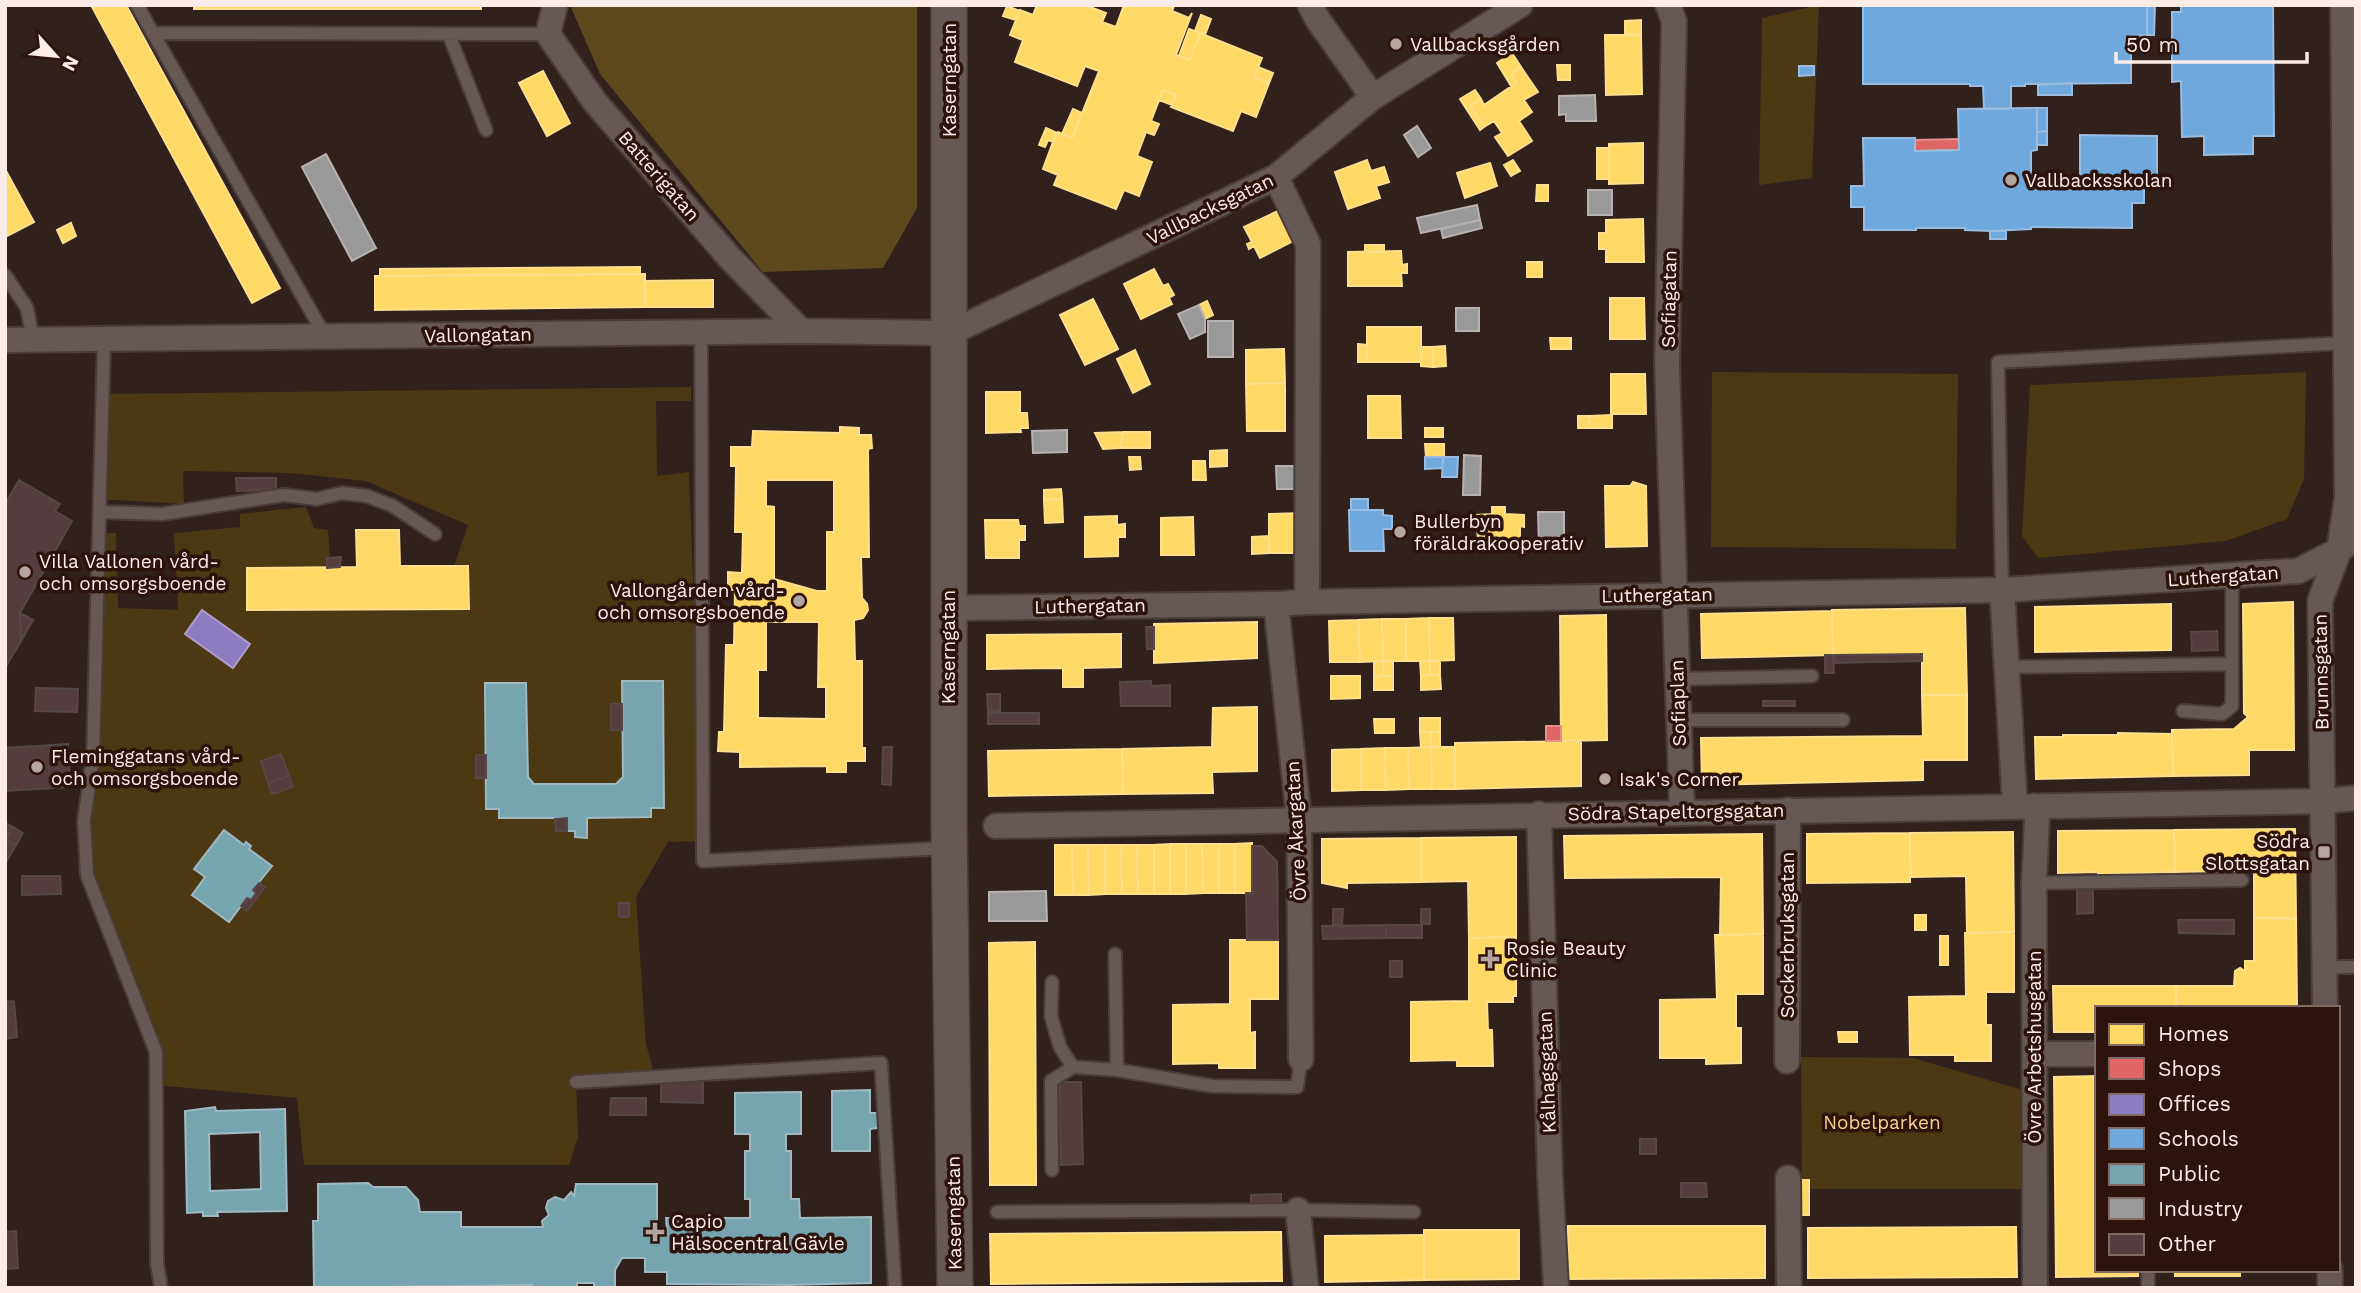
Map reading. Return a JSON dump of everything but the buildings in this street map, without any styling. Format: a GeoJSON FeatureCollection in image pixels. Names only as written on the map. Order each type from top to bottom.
{"type":"FeatureCollection","features":[{"type":"Feature","properties":{"kind":"main road","name":"Kaserngatan"},"geometry":{"type":"LineString","coordinates":[[949,5],[949,848],[955,1288]]}},
{"type":"Feature","properties":{"kind":"street"},"geometry":{"type":"LineString","coordinates":[[548,34],[555,5]]}},
{"type":"Feature","properties":{"kind":"street"},"geometry":{"type":"LineString","coordinates":[[1310,5],[1373,97]]}},
{"type":"Feature","properties":{"kind":"street","name":"Vallbacksgatan"},"geometry":{"type":"LineString","coordinates":[[950,333],[1276,177],[1373,97],[1520,5]]}},
{"type":"Feature","properties":{"kind":"street","name":"Sofiagatan"},"geometry":{"type":"LineString","coordinates":[[1668,5],[1674,20],[1667,365],[1674,595]]}},
{"type":"Feature","properties":{"kind":"street","name":"Brunnsgatan"},"geometry":{"type":"LineString","coordinates":[[2325,1006],[2320,601],[2347,544],[2343,5]]}},
{"type":"Feature","properties":{"kind":"street","name":"Batterigatan"},"geometry":{"type":"LineString","coordinates":[[548,34],[594,102],[729,257],[801,331]]}},
{"type":"Feature","properties":{"kind":"street"},"geometry":{"type":"LineString","coordinates":[[1276,177],[1308,244],[1307,601]]}},
{"type":"Feature","properties":{"kind":"street","name":"Vallongatan"},"geometry":{"type":"LineString","coordinates":[[5,340],[801,331],[950,333]]}},
{"type":"Feature","properties":{"kind":"street","name":"Luthergatan"},"geometry":{"type":"LineString","coordinates":[[948,608],[2002,590],[2298,571],[2347,544]]}},
{"type":"Feature","properties":{"kind":"street","name":"Övre Arbetshusgatan"},"geometry":{"type":"LineString","coordinates":[[2002,590],[2006,667],[2024,806],[2036,819],[2035,1288]]}},
{"type":"Feature","properties":{"kind":"street","name":"Sofiaplan"},"geometry":{"type":"LineString","coordinates":[[1674,595],[1682,812]]}},
{"type":"Feature","properties":{"kind":"street","name":"Övre Åkargatan"},"geometry":{"type":"LineString","coordinates":[[1276,604],[1299,819],[1301,1059]]}},
{"type":"Feature","properties":{"kind":"street","name":"Södra Stapeltorgsgatan"},"geometry":{"type":"LineString","coordinates":[[996,826],[2324,801],[2356,797]]}},
{"type":"Feature","properties":{"kind":"street","name":"Sockerbruksgatan"},"geometry":{"type":"LineString","coordinates":[[1787,810],[1787,1060]]}},
{"type":"Feature","properties":{"kind":"street","name":"Kålhagsgatan"},"geometry":{"type":"LineString","coordinates":[[1539,814],[1556,1288]]}},
{"type":"Feature","properties":{"kind":"street"},"geometry":{"type":"LineString","coordinates":[[2035,1054],[2095,1054]]}},
{"type":"Feature","properties":{"kind":"street"},"geometry":{"type":"LineString","coordinates":[[1788,1178],[1789,1288]]}},
{"type":"Feature","properties":{"kind":"street"},"geometry":{"type":"LineString","coordinates":[[1298,1210],[1306,1288]]}},
{"type":"Feature","properties":{"kind":"lane"},"geometry":{"type":"LineString","coordinates":[[137,5],[325,337]]}},
{"type":"Feature","properties":{"kind":"lane"},"geometry":{"type":"LineString","coordinates":[[152,33],[548,34]]}},
{"type":"Feature","properties":{"kind":"lane"},"geometry":{"type":"LineString","coordinates":[[449,35],[486,130]]}},
{"type":"Feature","properties":{"kind":"lane"},"geometry":{"type":"LineString","coordinates":[[5,275],[27,308],[33,340]]}},
{"type":"Feature","properties":{"kind":"lane"},"geometry":{"type":"LineString","coordinates":[[701,332],[703,861],[949,848]]}},
{"type":"Feature","properties":{"kind":"lane"},"geometry":{"type":"LineString","coordinates":[[104,338],[93,756],[84,821],[87,875],[156,1052],[157,1263],[161,1288]]}},
{"type":"Feature","properties":{"kind":"lane"},"geometry":{"type":"LineString","coordinates":[[2002,590],[1998,362],[2344,343]]}},
{"type":"Feature","properties":{"kind":"lane"},"geometry":{"type":"LineString","coordinates":[[100,512],[162,514],[285,495],[317,499],[342,493],[367,496],[393,506],[435,534]]}},
{"type":"Feature","properties":{"kind":"lane"},"geometry":{"type":"LineString","coordinates":[[2183,711],[2222,714],[2232,706],[2232,575]]}},
{"type":"Feature","properties":{"kind":"lane"},"geometry":{"type":"LineString","coordinates":[[2006,667],[2232,664]]}},
{"type":"Feature","properties":{"kind":"lane"},"geometry":{"type":"LineString","coordinates":[[1677,679],[1812,676]]}},
{"type":"Feature","properties":{"kind":"lane"},"geometry":{"type":"LineString","coordinates":[[1679,720],[1843,720]]}},
{"type":"Feature","properties":{"kind":"lane"},"geometry":{"type":"LineString","coordinates":[[2034,883],[2242,880]]}},
{"type":"Feature","properties":{"kind":"lane"},"geometry":{"type":"LineString","coordinates":[[1115,954],[1117,1070]]}},
{"type":"Feature","properties":{"kind":"lane"},"geometry":{"type":"LineString","coordinates":[[2325,967],[2356,967]]}},
{"type":"Feature","properties":{"kind":"lane"},"geometry":{"type":"LineString","coordinates":[[1052,982],[1051,1016],[1060,1046],[1073,1067]]}},
{"type":"Feature","properties":{"kind":"lane"},"geometry":{"type":"LineString","coordinates":[[1052,1170],[1051,1081],[1073,1067],[1117,1070],[1212,1086],[1297,1087],[1301,1059]]}},
{"type":"Feature","properties":{"kind":"lane"},"geometry":{"type":"LineString","coordinates":[[576,1082],[881,1063],[895,1288]]}},
{"type":"Feature","properties":{"kind":"lane"},"geometry":{"type":"LineString","coordinates":[[997,1212],[1414,1212]]}},
{"type":"Feature","properties":{"kind":"green space"},"geometry":{"type":"Polygon","coordinates":[[[1819,5],[1812,178],[1759,185],[1762,18],[1819,5]]]}},
{"type":"Feature","properties":{"kind":"green space"},"geometry":{"type":"Polygon","coordinates":[[[1712,372],[1958,374],[1956,549],[1711,547],[1712,372]]]}},
{"type":"Feature","properties":{"kind":"green space"},"geometry":{"type":"Polygon","coordinates":[[[2306,372],[2304,479],[2287,519],[2226,541],[2038,558],[2022,536],[2030,385],[2306,372]]]}},
{"type":"Feature","properties":{"kind":"green space"},"geometry":{"type":"Polygon","coordinates":[[[691,387],[691,401],[656,401],[657,476],[689,472],[703,841],[668,842],[636,897],[646,1044],[655,1077],[576,1082],[578,1137],[569,1165],[304,1165],[297,1098],[156,1085],[156,1052],[87,875],[100,533],[116,533],[118,608],[178,610],[174,533],[240,527],[240,514],[306,507],[314,528],[328,530],[330,556],[327,558],[327,568],[247,568],[247,610],[468,609],[468,566],[454,566],[468,525],[366,481],[290,473],[183,471],[184,504],[100,499],[103,394],[691,387]]]}},
{"type":"Feature","properties":{"kind":"green space","name":"Nobelparken"},"geometry":{"type":"Polygon","coordinates":[[[1801,1057],[1913,1058],[2026,1091],[2031,1189],[1802,1189],[1801,1057]]]}},
{"type":"Feature","properties":{"kind":"shaded area"},"geometry":{"type":"Polygon","coordinates":[[[570,5],[917,5],[917,208],[883,268],[763,272],[600,74],[570,5]]]}},
{"type":"Feature","properties":{"kind":"place","name":"Vallbacksgården"},"geometry":{"type":"Point","coordinates":[1396,44]}},
{"type":"Feature","properties":{"kind":"place","name":"Vallbacksskolan"},"geometry":{"type":"Point","coordinates":[2011,180]}},
{"type":"Feature","properties":{"kind":"place","name":"Bullerbyn föräldrakooperativ"},"geometry":{"type":"Point","coordinates":[1400,532]}},
{"type":"Feature","properties":{"kind":"place","name":"Villa Vallonen vård- och omsorgsboende"},"geometry":{"type":"Point","coordinates":[25,572]}},
{"type":"Feature","properties":{"kind":"place","name":"Vallongården vård- och omsorgsboende"},"geometry":{"type":"Point","coordinates":[799,601]}},
{"type":"Feature","properties":{"kind":"place","name":"Fleminggatans vård- och omsorgsboende"},"geometry":{"type":"Point","coordinates":[37,767]}},
{"type":"Feature","properties":{"kind":"place","name":"Isak's Corner"},"geometry":{"type":"Point","coordinates":[1605,779]}},
{"type":"Feature","properties":{"kind":"place","name":"Södra Slottsgatan"},"geometry":{"type":"Point","coordinates":[2324,852]}},
{"type":"Feature","properties":{"kind":"place","name":"Rosie Beauty Clinic"},"geometry":{"type":"Point","coordinates":[1490,959]}},
{"type":"Feature","properties":{"kind":"place","name":"Capio Hälsocentral Gävle"},"geometry":{"type":"Point","coordinates":[655,1232]}}]}
